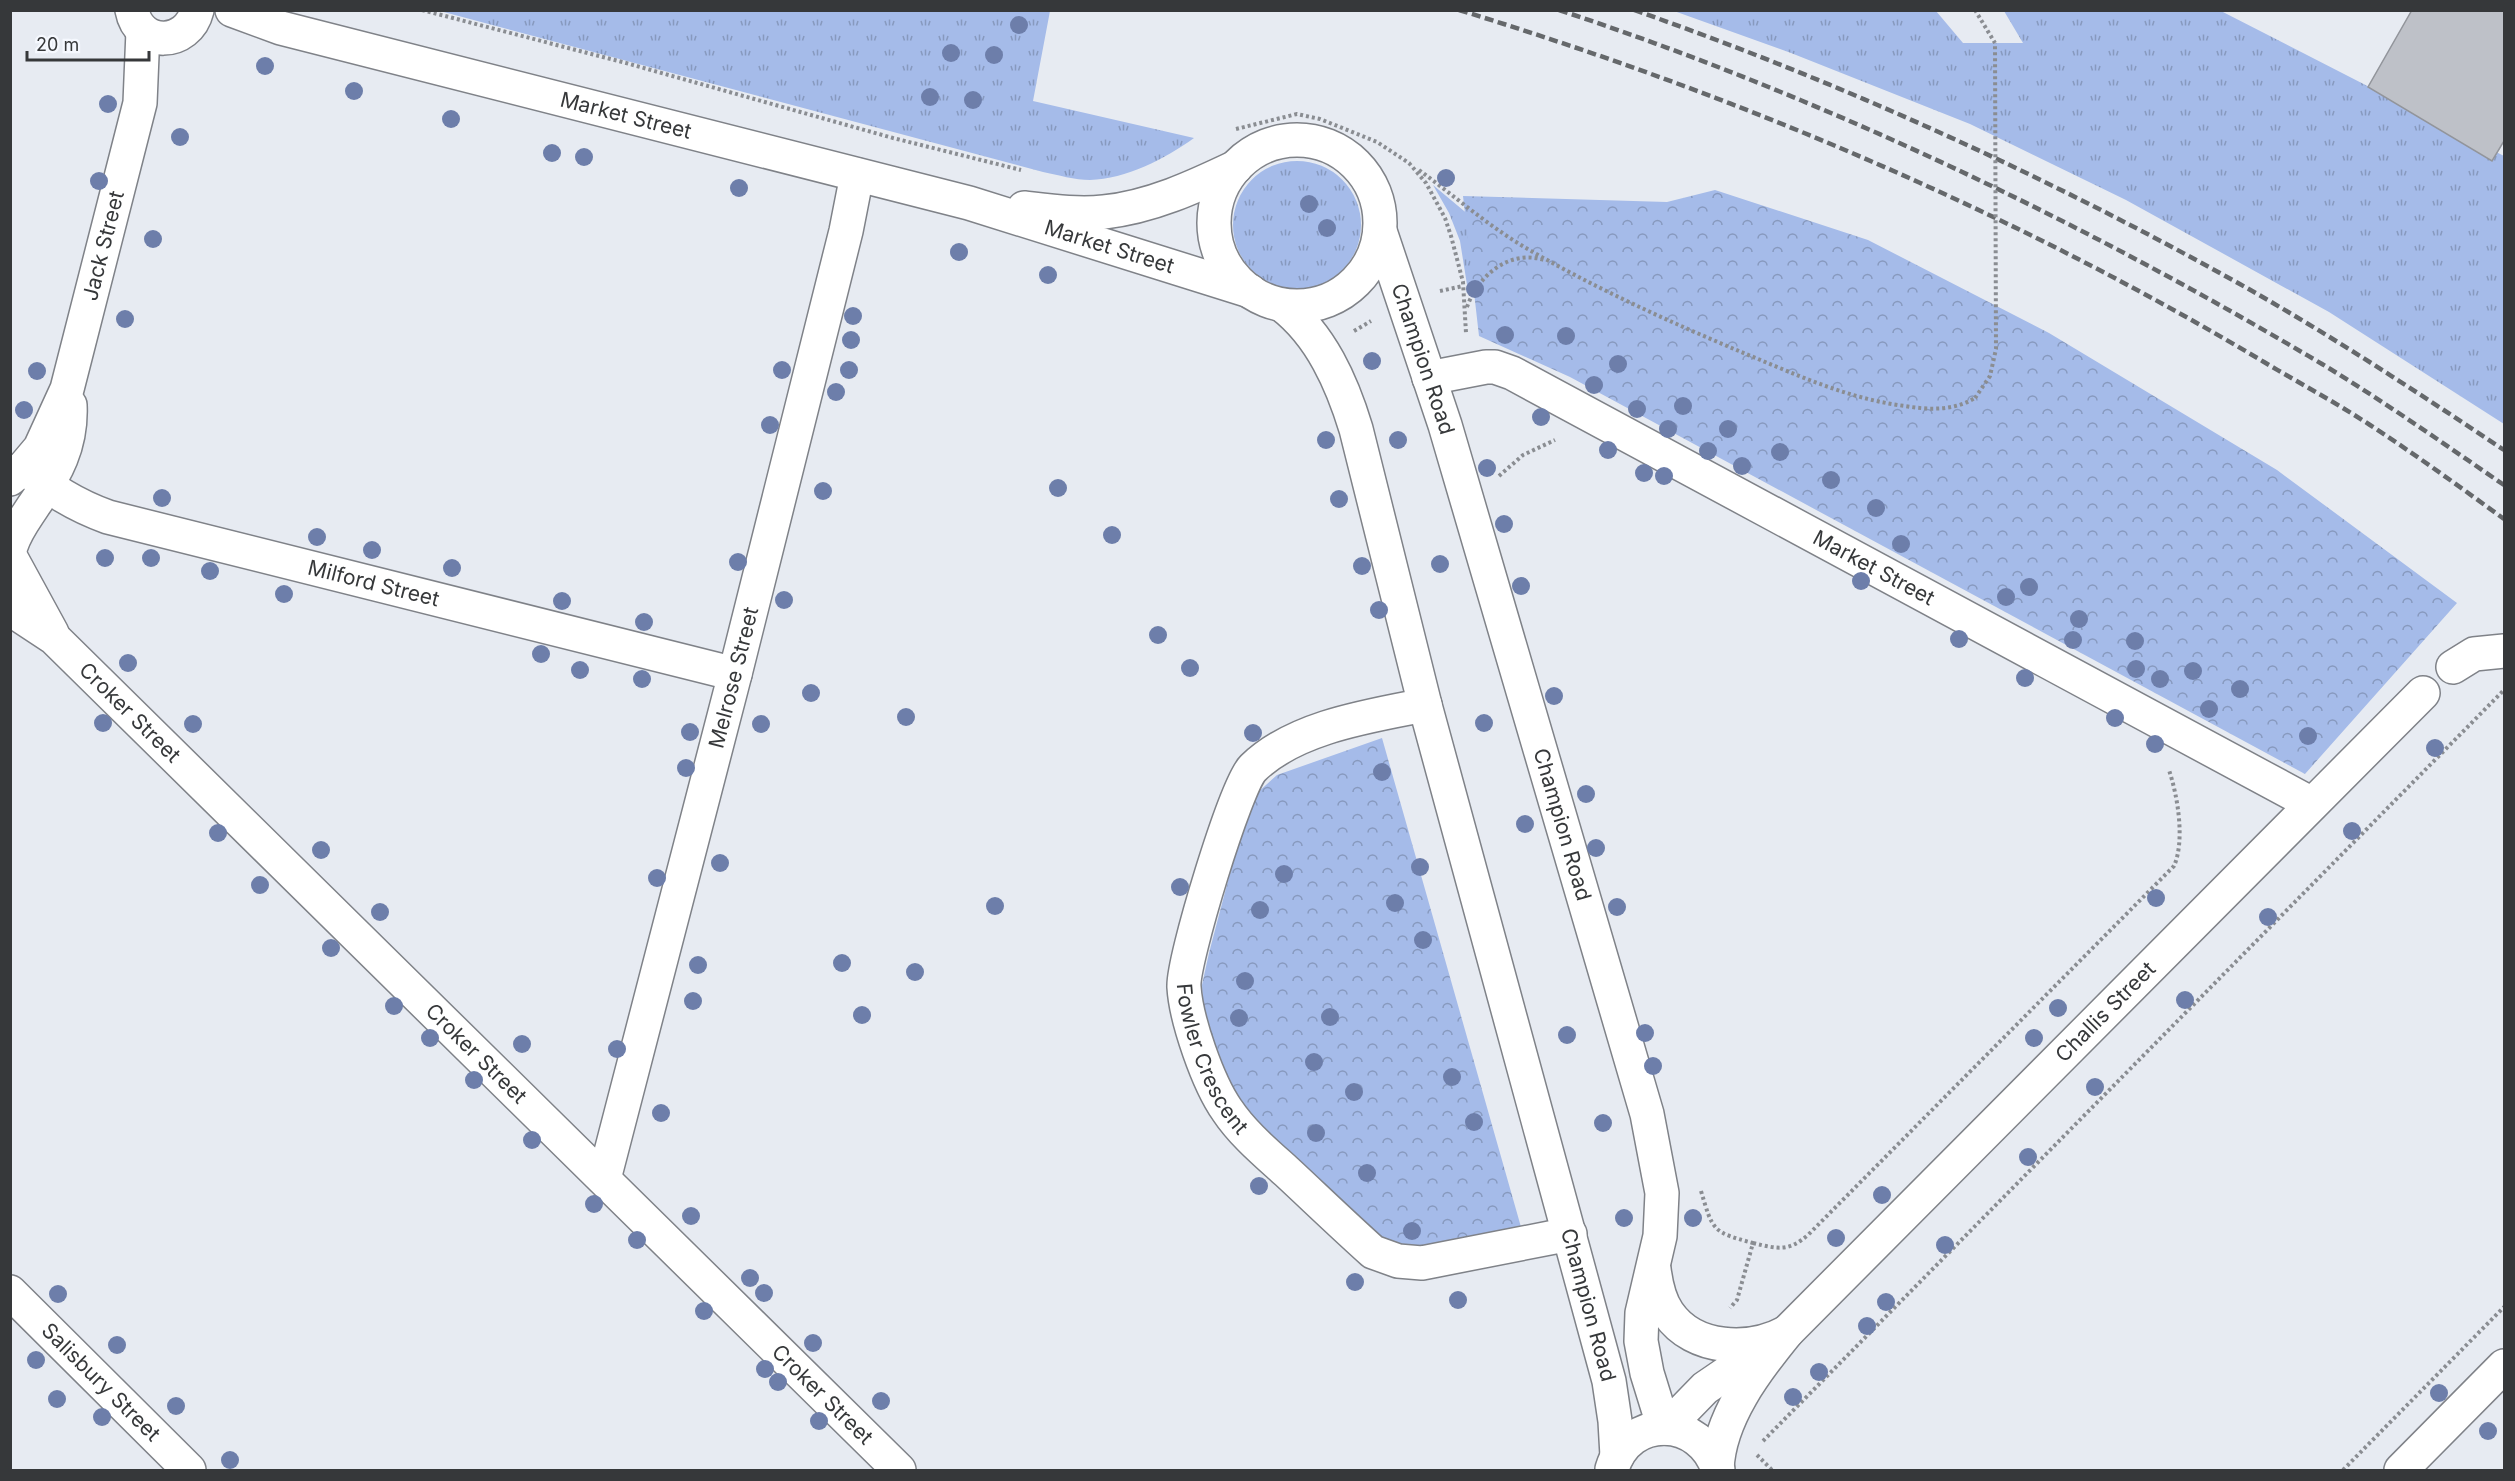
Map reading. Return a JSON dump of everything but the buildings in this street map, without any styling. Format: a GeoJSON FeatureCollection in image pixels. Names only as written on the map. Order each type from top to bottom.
{"type":"FeatureCollection","features":[{"type":"Feature","properties":{"kind":"street","name":"Market Street"},"geometry":{"type":"LineString","coordinates":[[232,10],[281,28],[969,203],[1250,291]]}},
{"type":"Feature","properties":{"kind":"street","name":"Market Street"},"geometry":{"type":"LineString","coordinates":[[132,17],[153,37],[165,39],[188,24],[281,28]]}},
{"type":"Feature","properties":{"kind":"street","name":"Jack Street"},"geometry":{"type":"LineString","coordinates":[[132,17],[140,103]]}},
{"type":"Feature","properties":{"kind":"street","name":"Jack Street"},"geometry":{"type":"LineString","coordinates":[[11,548],[20,525],[27,478],[60,464],[67,443],[71,417],[67,389],[140,103],[188,24]]}},
{"type":"Feature","properties":{"kind":"street"},"geometry":{"type":"LineString","coordinates":[[1283,141],[1307,141],[1329,147],[1349,159],[1365,176],[1376,196],[1380,231],[1376,250],[1368,268],[1347,290],[1330,300],[1311,306],[1282,305],[1265,300],[1240,284],[1224,263],[1215,239],[1214,226],[1216,201],[1228,177],[1236,167],[1261,148],[1283,141]]}},
{"type":"Feature","properties":{"kind":"street","name":"Market Street"},"geometry":{"type":"LineString","coordinates":[[969,203],[1101,213],[1157,201],[1236,167]]}},
{"type":"Feature","properties":{"kind":"street","name":"Melrose Street"},"geometry":{"type":"LineString","coordinates":[[604,1179],[735,674],[846,231],[857,174]]}},
{"type":"Feature","properties":{"kind":"street","name":"Champion Road"},"geometry":{"type":"LineString","coordinates":[[1380,231],[1448,436],[1647,1114],[1662,1192],[1660,1236],[1642,1313],[1641,1341],[1647,1373],[1665,1428]]}},
{"type":"Feature","properties":{"kind":"street","name":"Champion Road"},"geometry":{"type":"LineString","coordinates":[[1282,305],[1296,317],[1322,350],[1352,416],[1425,705],[1609,1381],[1616,1430],[1614,1463]]}},
{"type":"Feature","properties":{"kind":"street","name":"Market Street"},"geometry":{"type":"LineString","coordinates":[[1429,378],[1473,368],[1495,367],[1521,377],[2312,804]]}},
{"type":"Feature","properties":{"kind":"street","name":"Milford Street"},"geometry":{"type":"LineString","coordinates":[[27,478],[73,503],[117,520],[735,674]]}},
{"type":"Feature","properties":{"kind":"street"},"geometry":{"type":"LineString","coordinates":[[10,538],[11,548]]}},
{"type":"Feature","properties":{"kind":"street","name":"Croker Street"},"geometry":{"type":"LineString","coordinates":[[10,556],[54,638]]}},
{"type":"Feature","properties":{"kind":"street","name":"Croker Street"},"geometry":{"type":"LineString","coordinates":[[10,609],[54,638],[898,1470]]}},
{"type":"Feature","properties":{"kind":"street"},"geometry":{"type":"LineString","coordinates":[[2453,667],[2474,654],[2505,651]]}},
{"type":"Feature","properties":{"kind":"street","name":"Challis Street"},"geometry":{"type":"LineString","coordinates":[[1718,1470],[1722,1440],[1732,1414],[1787,1332],[2423,693]]}},
{"type":"Feature","properties":{"kind":"street","name":"Fowler Crescent"},"geometry":{"type":"LineString","coordinates":[[1425,705],[1339,723],[1274,750],[1251,770],[1236,798],[1189,953],[1184,986],[1191,1022],[1210,1078],[1227,1110],[1253,1140],[1373,1252],[1398,1261],[1422,1263],[1570,1234]]}},
{"type":"Feature","properties":{"kind":"street"},"geometry":{"type":"LineString","coordinates":[[1654,1265],[1657,1290],[1663,1306],[1669,1316],[1686,1330],[1704,1339],[1737,1346],[1763,1342],[1787,1332]]}},
{"type":"Feature","properties":{"kind":"street","name":"Salisbury Street"},"geometry":{"type":"LineString","coordinates":[[10,1292],[189,1470]]}},
{"type":"Feature","properties":{"kind":"street","name":"Challis Street"},"geometry":{"type":"LineString","coordinates":[[1665,1428],[1715,1381],[1787,1332]]}},
{"type":"Feature","properties":{"kind":"street"},"geometry":{"type":"LineString","coordinates":[[2401,1470],[2505,1366]]}},
{"type":"Feature","properties":{"kind":"street"},"geometry":{"type":"LineString","coordinates":[[1614,1463],[1636,1436],[1665,1428],[1684,1432],[1699,1440],[1710,1453],[1718,1470]]}},
{"type":"Feature","properties":{"kind":"path"},"geometry":{"type":"LineString","coordinates":[[422,10],[626,63],[892,138],[1032,172]]}},
{"type":"Feature","properties":{"kind":"path"},"geometry":{"type":"LineString","coordinates":[[1466,309],[1479,284],[1500,265],[1526,256],[1541,258],[1697,333],[1824,386],[1885,402],[1926,408],[1955,407],[1975,398],[1990,376],[1996,349],[1995,43],[1975,10]]}},
{"type":"Feature","properties":{"kind":"path"},"geometry":{"type":"LineString","coordinates":[[1226,132],[1268,119],[1297,114],[1342,126],[1377,142],[1409,163],[1483,220],[1556,264]]}},
{"type":"Feature","properties":{"kind":"path"},"geometry":{"type":"LineString","coordinates":[[1409,163],[1420,174],[1445,218],[1459,266],[1466,309],[1465,323],[1473,368]]}},
{"type":"Feature","properties":{"kind":"path"},"geometry":{"type":"LineString","coordinates":[[1499,476],[1523,455],[1542,444],[1553,440],[1564,441],[1554,435]]}},
{"type":"Feature","properties":{"kind":"path"},"geometry":{"type":"LineString","coordinates":[[1760,1444],[2505,690]]}},
{"type":"Feature","properties":{"kind":"path"},"geometry":{"type":"LineString","coordinates":[[1753,1244],[1778,1249],[1795,1246],[1808,1235],[2174,866],[2179,855],[2181,833],[2171,777],[2166,763]]}},
{"type":"Feature","properties":{"kind":"path"},"geometry":{"type":"LineString","coordinates":[[2343,1470],[2505,1307]]}},
{"type":"Feature","properties":{"kind":"path"},"geometry":{"type":"LineString","coordinates":[[1753,1451],[1772,1470]]}},
{"type":"Feature","properties":{"kind":"green space"},"geometry":{"type":"Polygon","coordinates":[[[440,11],[1050,11],[1033,101],[1194,138],[1171,153],[1131,172],[1104,179],[1072,178],[440,11]]]}},
{"type":"Feature","properties":{"kind":"green space"},"geometry":{"type":"Polygon","coordinates":[[[1674,11],[1936,11],[1963,43],[2023,43],[2004,11],[2221,11],[2504,156],[2504,424],[2329,312],[2126,200],[1970,124],[1791,53],[1674,11]]]}},
{"type":"Feature","properties":{"kind":"green space"},"geometry":{"type":"Polygon","coordinates":[[[1297,161],[1322,166],[1342,180],[1356,200],[1361,225],[1356,250],[1342,270],[1322,284],[1297,289],[1272,284],[1252,270],[1238,250],[1233,225],[1238,200],[1252,180],[1272,166],[1297,161]]]}},
{"type":"Feature","properties":{"kind":"green space"},"geometry":{"type":"Polygon","coordinates":[[[1433,185],[1482,226],[1478,277],[1468,291],[1460,241],[1449,213],[1433,185]]]}},
{"type":"Feature","properties":{"kind":"green space"},"geometry":{"type":"Polygon","coordinates":[[[1715,190],[1868,240],[2049,333],[2277,470],[2457,603],[2305,774],[1570,377],[1479,336],[1463,196],[1667,202],[1715,190]]]}},
{"type":"Feature","properties":{"kind":"green space"},"geometry":{"type":"Polygon","coordinates":[[[1382,738],[1521,1227],[1426,1250],[1398,1251],[1371,1238],[1246,1116],[1215,1052],[1203,1008],[1202,985],[1209,953],[1245,816],[1256,794],[1277,775],[1382,738]]]}},
{"type":"Feature","properties":{"kind":"railway"},"geometry":{"type":"LineString","coordinates":[[1459,10],[1668,80],[1770,119],[1972,207],[2071,255],[2168,307],[2330,400],[2404,448],[2504,519]]}},
{"type":"Feature","properties":{"kind":"railway"},"geometry":{"type":"LineString","coordinates":[[1559,10],[1757,82],[1950,166],[2045,212],[2231,311],[2322,364],[2504,485]]}},
{"type":"Feature","properties":{"kind":"railway"},"geometry":{"type":"LineString","coordinates":[[1634,10],[1712,38],[1866,100],[1942,133],[2091,205],[2165,243],[2306,322],[2504,450]]}}]}
